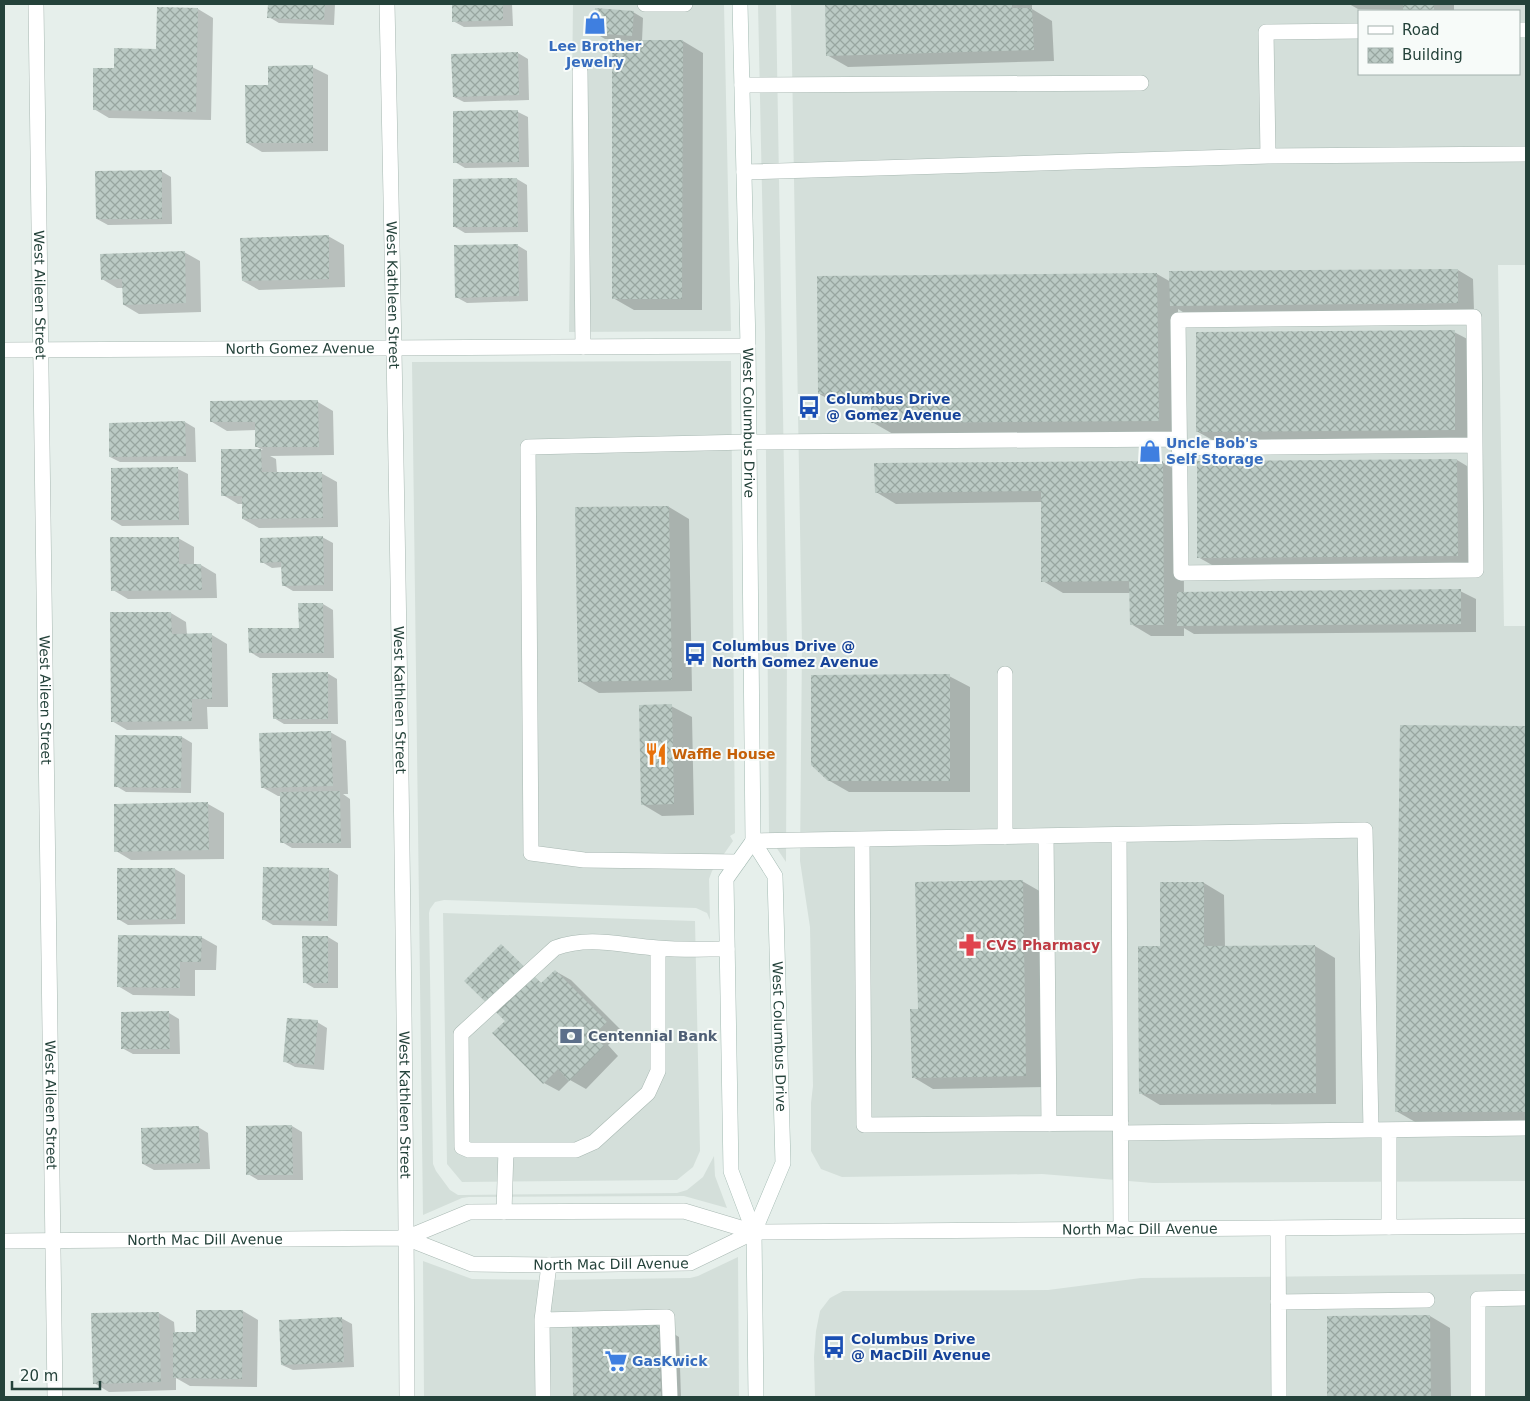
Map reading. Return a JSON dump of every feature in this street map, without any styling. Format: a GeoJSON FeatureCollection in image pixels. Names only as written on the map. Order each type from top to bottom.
{"type":"FeatureCollection","features":[{"type":"Feature","properties":{"kind":"street","name":"West Aileen Street"},"geometry":{"type":"LineString","coordinates":[[36,4],[55,1397]]}},
{"type":"Feature","properties":{"kind":"street","name":"West Kathleen Street"},"geometry":{"type":"LineString","coordinates":[[387,4],[394,347],[407,1397]]}},
{"type":"Feature","properties":{"kind":"street"},"geometry":{"type":"LineString","coordinates":[[645,4],[685,4]]}},
{"type":"Feature","properties":{"kind":"street","name":"West Columbus Drive"},"geometry":{"type":"LineString","coordinates":[[740,4],[748,346],[753,841],[776,876],[783,1163],[754,1232]]}},
{"type":"Feature","properties":{"kind":"street"},"geometry":{"type":"LineString","coordinates":[[1268,156],[1266,32],[1358,31]]}},
{"type":"Feature","properties":{"kind":"street"},"geometry":{"type":"LineString","coordinates":[[580,71],[583,347]]}},
{"type":"Feature","properties":{"kind":"street"},"geometry":{"type":"LineString","coordinates":[[742,85],[1140,83]]}},
{"type":"Feature","properties":{"kind":"street"},"geometry":{"type":"LineString","coordinates":[[744,172],[1268,156],[1526,154]]}},
{"type":"Feature","properties":{"kind":"street"},"geometry":{"type":"LineString","coordinates":[[1474,318],[1475,445],[1476,570],[1181,573],[1178,320],[1474,318]]}},
{"type":"Feature","properties":{"kind":"street","name":"North Gomez Avenue"},"geometry":{"type":"LineString","coordinates":[[4,350],[748,346]]}},
{"type":"Feature","properties":{"kind":"street"},"geometry":{"type":"LineString","coordinates":[[738,862],[584,860],[531,854],[528,447],[749,442],[1475,445]]}},
{"type":"Feature","properties":{"kind":"street"},"geometry":{"type":"LineString","coordinates":[[1005,674],[1005,837]]}},
{"type":"Feature","properties":{"kind":"street"},"geometry":{"type":"LineString","coordinates":[[753,841],[1365,830],[1371,1130]]}},
{"type":"Feature","properties":{"kind":"street"},"geometry":{"type":"LineString","coordinates":[[1119,835],[1121,1230]]}},
{"type":"Feature","properties":{"kind":"street"},"geometry":{"type":"LineString","coordinates":[[1046,836],[1049,1124]]}},
{"type":"Feature","properties":{"kind":"street"},"geometry":{"type":"LineString","coordinates":[[862,839],[864,1125],[1049,1124],[1121,1128],[1371,1130],[1526,1128]]}},
{"type":"Feature","properties":{"kind":"street","name":"West Columbus Drive"},"geometry":{"type":"LineString","coordinates":[[753,841],[726,879],[731,1171],[754,1232],[756,1397]]}},
{"type":"Feature","properties":{"kind":"street"},"geometry":{"type":"LineString","coordinates":[[658,948],[658,1071],[648,1093],[594,1142],[576,1150],[469,1150],[462,1147],[461,1034],[555,948],[589,941],[658,948],[727,949]]}},
{"type":"Feature","properties":{"kind":"street"},"geometry":{"type":"LineString","coordinates":[[1389,1130],[1389,1227]]}},
{"type":"Feature","properties":{"kind":"street"},"geometry":{"type":"LineString","coordinates":[[504,1212],[506,1150]]}},
{"type":"Feature","properties":{"kind":"street","name":"North Mac Dill Avenue"},"geometry":{"type":"LineString","coordinates":[[406,1238],[469,1212],[684,1211],[754,1232],[1526,1226]]}},
{"type":"Feature","properties":{"kind":"street"},"geometry":{"type":"LineString","coordinates":[[1278,1229],[1279,1397]]}},
{"type":"Feature","properties":{"kind":"street","name":"North Mac Dill Avenue"},"geometry":{"type":"LineString","coordinates":[[4,1241],[406,1238],[472,1264],[549,1265],[690,1263],[754,1232]]}},
{"type":"Feature","properties":{"kind":"street"},"geometry":{"type":"LineString","coordinates":[[543,1397],[542,1320],[549,1265]]}},
{"type":"Feature","properties":{"kind":"street"},"geometry":{"type":"LineString","coordinates":[[1478,1397],[1478,1299],[1526,1298]]}},
{"type":"Feature","properties":{"kind":"street"},"geometry":{"type":"LineString","coordinates":[[1278,1302],[1426,1300]]}},
{"type":"Feature","properties":{"kind":"street"},"geometry":{"type":"LineString","coordinates":[[542,1320],[667,1317],[670,1397]]}},
{"type":"Feature","properties":{"kind":"shaded area"},"geometry":{"type":"Polygon","coordinates":[[[573,4],[724,4],[731,331],[569,332],[573,4]]]}},
{"type":"Feature","properties":{"kind":"shaded area"},"geometry":{"type":"Polygon","coordinates":[[[758,4],[776,4],[787,646],[786,862],[772,841],[776,836],[769,833],[765,332],[758,4]]]}},
{"type":"Feature","properties":{"kind":"shaded area"},"geometry":{"type":"Polygon","coordinates":[[[791,4],[1526,4],[1526,265],[1498,265],[1504,626],[1526,626],[1526,1181],[1153,1183],[1042,1174],[842,1177],[821,1169],[811,1151],[813,1086],[810,927],[800,861],[802,645],[791,4]]]}},
{"type":"Feature","properties":{"kind":"shaded area"},"geometry":{"type":"Polygon","coordinates":[[[731,361],[735,833],[730,836],[733,841],[712,871],[709,879],[710,920],[707,913],[696,908],[444,900],[435,902],[429,913],[433,1164],[450,1190],[458,1195],[677,1193],[687,1190],[703,1177],[714,1156],[715,1176],[727,1208],[684,1196],[469,1197],[462,1198],[423,1215],[412,362],[731,361]]]}},
{"type":"Feature","properties":{"kind":"shaded area","name":"Centennial Bank"},"geometry":{"type":"Polygon","coordinates":[[[443,913],[695,921],[700,1151],[693,1167],[677,1180],[462,1182],[447,1164],[443,913]]]}},
{"type":"Feature","properties":{"kind":"shaded area"},"geometry":{"type":"Polygon","coordinates":[[[738,1257],[739,1397],[424,1397],[423,1261],[472,1279],[549,1280],[690,1278],[738,1257]]]}},
{"type":"Feature","properties":{"kind":"shaded area"},"geometry":{"type":"Polygon","coordinates":[[[1526,1274],[1526,1397],[815,1397],[814,1357],[820,1311],[830,1298],[843,1291],[1048,1290],[1141,1278],[1526,1274]]]}},
{"type":"Feature","properties":{"kind":"building"},"geometry":{"type":"Polygon","coordinates":[[[268,4],[325,4],[324,20],[267,18],[268,4]]]}},
{"type":"Feature","properties":{"kind":"building"},"geometry":{"type":"Polygon","coordinates":[[[452,4],[503,4],[503,20],[452,22],[452,4]]]}},
{"type":"Feature","properties":{"kind":"building"},"geometry":{"type":"Polygon","coordinates":[[[825,4],[1012,4],[1012,8],[1032,8],[1034,50],[826,56],[825,4]]]}},
{"type":"Feature","properties":{"kind":"building"},"geometry":{"type":"Polygon","coordinates":[[[1403,4],[1434,4],[1434,10],[1403,10],[1403,4]]]}},
{"type":"Feature","properties":{"kind":"building"},"geometry":{"type":"Polygon","coordinates":[[[157,7],[198,8],[196,112],[93,110],[93,68],[114,68],[114,48],[156,49],[157,7]]]}},
{"type":"Feature","properties":{"kind":"building"},"geometry":{"type":"Polygon","coordinates":[[[595,8],[634,11],[632,36],[593,33],[595,8]]]}},
{"type":"Feature","properties":{"kind":"building"},"geometry":{"type":"Polygon","coordinates":[[[612,40],[683,40],[682,299],[612,299],[612,40]]]}},
{"type":"Feature","properties":{"kind":"building"},"geometry":{"type":"Polygon","coordinates":[[[518,52],[519,95],[453,97],[451,54],[518,52]]]}},
{"type":"Feature","properties":{"kind":"building"},"geometry":{"type":"Polygon","coordinates":[[[313,65],[313,143],[246,143],[245,85],[268,85],[268,66],[313,65]]]}},
{"type":"Feature","properties":{"kind":"building"},"geometry":{"type":"Polygon","coordinates":[[[518,110],[519,162],[453,163],[453,111],[518,110]]]}},
{"type":"Feature","properties":{"kind":"building"},"geometry":{"type":"Polygon","coordinates":[[[162,170],[162,219],[96,219],[95,171],[162,170]]]}},
{"type":"Feature","properties":{"kind":"building"},"geometry":{"type":"Polygon","coordinates":[[[517,178],[518,227],[453,227],[453,179],[517,178]]]}},
{"type":"Feature","properties":{"kind":"building"},"geometry":{"type":"Polygon","coordinates":[[[329,235],[329,279],[242,281],[240,238],[329,235]]]}},
{"type":"Feature","properties":{"kind":"building"},"geometry":{"type":"Polygon","coordinates":[[[518,244],[519,296],[455,298],[454,245],[518,244]]]}},
{"type":"Feature","properties":{"kind":"building"},"geometry":{"type":"Polygon","coordinates":[[[185,251],[186,303],[123,305],[122,279],[101,280],[100,254],[185,251]]]}},
{"type":"Feature","properties":{"kind":"building"},"geometry":{"type":"Polygon","coordinates":[[[1458,269],[1458,303],[1170,306],[1169,271],[1458,269]]]}},
{"type":"Feature","properties":{"kind":"building"},"geometry":{"type":"Polygon","coordinates":[[[1157,273],[1159,421],[871,423],[871,394],[818,394],[817,276],[1157,273]]]}},
{"type":"Feature","properties":{"kind":"building"},"geometry":{"type":"Polygon","coordinates":[[[1455,330],[1455,430],[1196,432],[1196,332],[1455,330]]]}},
{"type":"Feature","properties":{"kind":"building"},"geometry":{"type":"Polygon","coordinates":[[[318,400],[319,447],[255,447],[255,422],[210,422],[210,401],[318,400]]]}},
{"type":"Feature","properties":{"kind":"building"},"geometry":{"type":"Polygon","coordinates":[[[185,421],[186,456],[109,457],[109,423],[185,421]]]}},
{"type":"Feature","properties":{"kind":"building"},"geometry":{"type":"Polygon","coordinates":[[[221,449],[261,449],[262,472],[322,472],[323,518],[242,519],[242,496],[221,496],[221,449]]]}},
{"type":"Feature","properties":{"kind":"building"},"geometry":{"type":"Polygon","coordinates":[[[1457,459],[1458,556],[1197,558],[1197,461],[1457,459]]]}},
{"type":"Feature","properties":{"kind":"building"},"geometry":{"type":"Polygon","coordinates":[[[1163,461],[1164,625],[1130,625],[1129,581],[1041,582],[1041,491],[875,493],[874,463],[1163,461]]]}},
{"type":"Feature","properties":{"kind":"building"},"geometry":{"type":"Polygon","coordinates":[[[178,467],[179,520],[111,520],[111,468],[178,467]]]}},
{"type":"Feature","properties":{"kind":"building"},"geometry":{"type":"Polygon","coordinates":[[[669,506],[672,680],[578,682],[575,507],[669,506]]]}},
{"type":"Feature","properties":{"kind":"building"},"geometry":{"type":"Polygon","coordinates":[[[323,536],[324,585],[282,586],[281,562],[260,563],[260,538],[323,536]]]}},
{"type":"Feature","properties":{"kind":"building"},"geometry":{"type":"Polygon","coordinates":[[[110,537],[179,537],[179,564],[201,564],[202,590],[111,591],[110,537]]]}},
{"type":"Feature","properties":{"kind":"building"},"geometry":{"type":"Polygon","coordinates":[[[1461,589],[1461,624],[1177,626],[1177,592],[1461,589]]]}},
{"type":"Feature","properties":{"kind":"building"},"geometry":{"type":"Polygon","coordinates":[[[298,603],[323,603],[324,653],[249,653],[248,628],[299,628],[298,603]]]}},
{"type":"Feature","properties":{"kind":"building"},"geometry":{"type":"Polygon","coordinates":[[[110,612],[171,612],[172,634],[212,633],[212,699],[192,699],[192,721],[111,722],[110,612]]]}},
{"type":"Feature","properties":{"kind":"building"},"geometry":{"type":"Polygon","coordinates":[[[328,672],[328,719],[273,719],[272,673],[328,672]]]}},
{"type":"Feature","properties":{"kind":"building"},"geometry":{"type":"Polygon","coordinates":[[[950,674],[950,781],[828,781],[811,765],[811,675],[950,674]]]}},
{"type":"Feature","properties":{"kind":"building","name":"Waffle House"},"geometry":{"type":"Polygon","coordinates":[[[672,704],[674,804],[641,805],[639,705],[672,704]]]}},
{"type":"Feature","properties":{"kind":"building"},"geometry":{"type":"Polygon","coordinates":[[[1400,725],[1526,726],[1526,1112],[1395,1112],[1400,725]]]}},
{"type":"Feature","properties":{"kind":"building"},"geometry":{"type":"Polygon","coordinates":[[[331,731],[333,786],[261,788],[259,733],[331,731]]]}},
{"type":"Feature","properties":{"kind":"building"},"geometry":{"type":"Polygon","coordinates":[[[115,735],[182,736],[181,788],[114,787],[115,735]]]}},
{"type":"Feature","properties":{"kind":"building"},"geometry":{"type":"Polygon","coordinates":[[[340,791],[341,843],[280,843],[280,792],[340,791]]]}},
{"type":"Feature","properties":{"kind":"building"},"geometry":{"type":"Polygon","coordinates":[[[208,802],[209,850],[114,852],[114,804],[208,802]]]}},
{"type":"Feature","properties":{"kind":"building"},"geometry":{"type":"Polygon","coordinates":[[[263,867],[329,868],[328,921],[262,920],[263,867]]]}},
{"type":"Feature","properties":{"kind":"building"},"geometry":{"type":"Polygon","coordinates":[[[117,868],[175,868],[176,919],[117,920],[117,868]]]}},
{"type":"Feature","properties":{"kind":"building","name":"CVS Pharmacy"},"geometry":{"type":"Polygon","coordinates":[[[1023,880],[1026,1076],[912,1078],[910,1009],[918,1009],[915,882],[1023,880]]]}},
{"type":"Feature","properties":{"kind":"building"},"geometry":{"type":"Polygon","coordinates":[[[1160,882],[1204,882],[1204,946],[1315,945],[1316,1093],[1139,1094],[1138,946],[1160,946],[1160,882]]]}},
{"type":"Feature","properties":{"kind":"building"},"geometry":{"type":"Polygon","coordinates":[[[118,935],[202,936],[201,962],[180,962],[180,988],[117,987],[118,935]]]}},
{"type":"Feature","properties":{"kind":"building"},"geometry":{"type":"Polygon","coordinates":[[[302,936],[328,936],[328,983],[303,983],[302,936]]]}},
{"type":"Feature","properties":{"kind":"building"},"geometry":{"type":"Polygon","coordinates":[[[501,944],[541,983],[555,970],[607,1022],[593,1036],[604,1046],[569,1081],[558,1069],[543,1084],[492,1033],[505,1021],[464,981],[501,944]]]}},
{"type":"Feature","properties":{"kind":"building"},"geometry":{"type":"Polygon","coordinates":[[[169,1011],[170,1049],[121,1049],[121,1012],[169,1011]]]}},
{"type":"Feature","properties":{"kind":"building"},"geometry":{"type":"Polygon","coordinates":[[[287,1018],[318,1020],[314,1065],[283,1062],[287,1018]]]}},
{"type":"Feature","properties":{"kind":"building"},"geometry":{"type":"Polygon","coordinates":[[[292,1125],[293,1175],[246,1175],[246,1126],[292,1125]]]}},
{"type":"Feature","properties":{"kind":"building"},"geometry":{"type":"Polygon","coordinates":[[[199,1126],[200,1163],[142,1164],[141,1128],[199,1126]]]}},
{"type":"Feature","properties":{"kind":"building"},"geometry":{"type":"Polygon","coordinates":[[[196,1310],[243,1310],[242,1379],[173,1378],[173,1332],[196,1332],[196,1310]]]}},
{"type":"Feature","properties":{"kind":"building"},"geometry":{"type":"Polygon","coordinates":[[[159,1312],[161,1382],[93,1384],[91,1313],[159,1312]]]}},
{"type":"Feature","properties":{"kind":"building"},"geometry":{"type":"Polygon","coordinates":[[[1430,1315],[1431,1397],[1327,1397],[1327,1316],[1430,1315]]]}},
{"type":"Feature","properties":{"kind":"building"},"geometry":{"type":"Polygon","coordinates":[[[342,1317],[344,1362],[281,1365],[279,1320],[342,1317]]]}},
{"type":"Feature","properties":{"kind":"building","name":"GasKwick"},"geometry":{"type":"Polygon","coordinates":[[[659,1324],[661,1397],[573,1397],[572,1325],[659,1324]]]}},
{"type":"Feature","properties":{"kind":"place","name":"Lee Brother Jewelry"},"geometry":{"type":"Point","coordinates":[595,23]}},
{"type":"Feature","properties":{"kind":"place","name":"Columbus Drive @ Gomez Avenue"},"geometry":{"type":"Point","coordinates":[809,407]}},
{"type":"Feature","properties":{"kind":"place","name":"Uncle Bob's Self Storage"},"geometry":{"type":"Point","coordinates":[1150,451]}},
{"type":"Feature","properties":{"kind":"place","name":"Columbus Drive @ North Gomez Avenue"},"geometry":{"type":"Point","coordinates":[695,654]}},
{"type":"Feature","properties":{"kind":"place","name":"Waffle House"},"geometry":{"type":"Point","coordinates":[656,754]}},
{"type":"Feature","properties":{"kind":"place","name":"CVS Pharmacy"},"geometry":{"type":"Point","coordinates":[970,945]}},
{"type":"Feature","properties":{"kind":"place","name":"Centennial Bank"},"geometry":{"type":"Point","coordinates":[571,1036]}},
{"type":"Feature","properties":{"kind":"place","name":"Columbus Drive @ MacDill Avenue"},"geometry":{"type":"Point","coordinates":[834,1347]}},
{"type":"Feature","properties":{"kind":"place","name":"GasKwick"},"geometry":{"type":"Point","coordinates":[616,1361]}}]}
